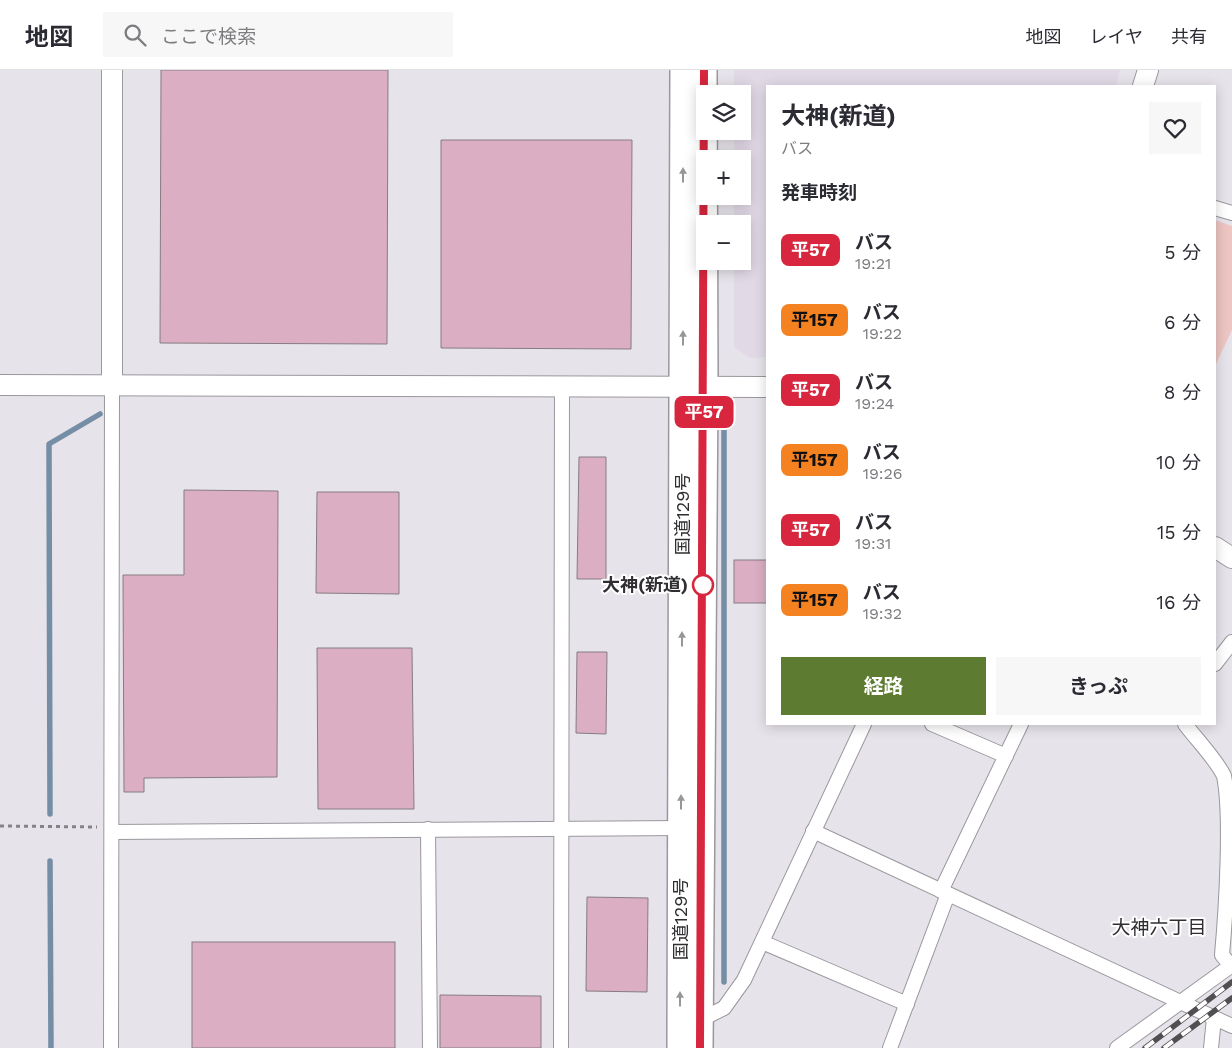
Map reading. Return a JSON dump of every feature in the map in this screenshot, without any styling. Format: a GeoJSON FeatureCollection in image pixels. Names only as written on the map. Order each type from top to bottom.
{"type":"FeatureCollection","features":[{"type":"Feature","properties":{"kind":"highway","name":"国道129号"},"geometry":{"type":"LineString","coordinates":[[683,70],[694,386],[700,1048]]}},
{"type":"Feature","properties":{"kind":"highway","name":"国道129号"},"geometry":{"type":"LineString","coordinates":[[680,1048],[681,828],[704,70]]}},
{"type":"Feature","properties":{"kind":"street"},"geometry":{"type":"LineString","coordinates":[[111,1048],[112,70]]}},
{"type":"Feature","properties":{"kind":"street"},"geometry":{"type":"LineString","coordinates":[[1143,85],[1148,70]]}},
{"type":"Feature","properties":{"kind":"street"},"geometry":{"type":"LineString","coordinates":[[1216,208],[1232,213]]}},
{"type":"Feature","properties":{"kind":"street"},"geometry":{"type":"LineString","coordinates":[[0,385],[766,387]]}},
{"type":"Feature","properties":{"kind":"street"},"geometry":{"type":"LineString","coordinates":[[561,1048],[562,385]]}},
{"type":"Feature","properties":{"kind":"street"},"geometry":{"type":"LineString","coordinates":[[1216,548],[1232,558]]}},
{"type":"Feature","properties":{"kind":"street"},"geometry":{"type":"LineString","coordinates":[[1216,663],[1232,642]]}},
{"type":"Feature","properties":{"kind":"street"},"geometry":{"type":"LineString","coordinates":[[700,1020],[724,1008],[744,980],[864,725]]}},
{"type":"Feature","properties":{"kind":"street"},"geometry":{"type":"LineString","coordinates":[[934,725],[1006,756]]}},
{"type":"Feature","properties":{"kind":"street"},"geometry":{"type":"LineString","coordinates":[[890,1048],[945,892],[1021,725]]}},
{"type":"Feature","properties":{"kind":"street"},"geometry":{"type":"LineString","coordinates":[[1117,1048],[1231,966],[1222,955],[1231,858],[1231,806],[1224,775],[1186,725]]}},
{"type":"Feature","properties":{"kind":"street"},"geometry":{"type":"LineString","coordinates":[[112,829],[681,828]]}},
{"type":"Feature","properties":{"kind":"street"},"geometry":{"type":"LineString","coordinates":[[428,829],[430,1048]]}},
{"type":"Feature","properties":{"kind":"street"},"geometry":{"type":"LineString","coordinates":[[813,831],[1232,1026]]}},
{"type":"Feature","properties":{"kind":"street"},"geometry":{"type":"LineString","coordinates":[[762,942],[907,1004]]}},
{"type":"Feature","properties":{"kind":"street"},"geometry":{"type":"LineString","coordinates":[[1211,1048],[1214,1018]]}},
{"type":"Feature","properties":{"kind":"path"},"geometry":{"type":"LineString","coordinates":[[0,826],[112,829]]}},
{"type":"Feature","properties":{"kind":"shaded area"},"geometry":{"type":"Polygon","coordinates":[[[734,70],[1120,70],[1116,85],[766,85],[766,357],[750,358],[734,347],[734,270],[751,270],[751,215],[734,215],[734,205],[751,205],[751,150],[734,150],[734,140],[751,140],[751,85],[734,85],[734,70]]]}},
{"type":"Feature","properties":{"kind":"shaded area"},"geometry":{"type":"Polygon","coordinates":[[[1216,220],[1232,226],[1232,330],[1216,364],[1216,220]]]}},
{"type":"Feature","properties":{"kind":"building"},"geometry":{"type":"Polygon","coordinates":[[[161,70],[388,70],[387,344],[160,343],[161,70]]]}},
{"type":"Feature","properties":{"kind":"building"},"geometry":{"type":"Polygon","coordinates":[[[441,140],[632,140],[631,349],[441,348],[441,140]]]}},
{"type":"Feature","properties":{"kind":"building"},"geometry":{"type":"Polygon","coordinates":[[[579,457],[606,457],[606,579],[577,579],[579,457]]]}},
{"type":"Feature","properties":{"kind":"building"},"geometry":{"type":"Polygon","coordinates":[[[184,490],[278,491],[277,777],[144,778],[144,792],[124,792],[123,575],[184,575],[184,490]]]}},
{"type":"Feature","properties":{"kind":"building"},"geometry":{"type":"Polygon","coordinates":[[[317,492],[399,492],[399,594],[316,593],[317,492]]]}},
{"type":"Feature","properties":{"kind":"building"},"geometry":{"type":"Polygon","coordinates":[[[734,560],[766,560],[766,603],[734,603],[734,560]]]}},
{"type":"Feature","properties":{"kind":"building"},"geometry":{"type":"Polygon","coordinates":[[[317,648],[412,648],[414,809],[318,809],[317,648]]]}},
{"type":"Feature","properties":{"kind":"building"},"geometry":{"type":"Polygon","coordinates":[[[577,652],[607,652],[606,734],[576,733],[577,652]]]}},
{"type":"Feature","properties":{"kind":"building"},"geometry":{"type":"Polygon","coordinates":[[[587,897],[648,898],[647,992],[586,991],[587,897]]]}},
{"type":"Feature","properties":{"kind":"building"},"geometry":{"type":"Polygon","coordinates":[[[192,942],[395,942],[395,1048],[192,1048],[192,942]]]}},
{"type":"Feature","properties":{"kind":"building"},"geometry":{"type":"Polygon","coordinates":[[[440,995],[541,996],[541,1048],[440,1048],[440,995]]]}},
{"type":"Feature","properties":{"kind":"waterway"},"geometry":{"type":"LineString","coordinates":[[50,814],[49,444],[100,414]]}},
{"type":"Feature","properties":{"kind":"waterway"},"geometry":{"type":"LineString","coordinates":[[724,415],[724,982]]}},
{"type":"Feature","properties":{"kind":"waterway"},"geometry":{"type":"LineString","coordinates":[[50,861],[51,1048]]}},
{"type":"Feature","properties":{"kind":"railway"},"geometry":{"type":"LineString","coordinates":[[1145,1048],[1232,982]]}},
{"type":"Feature","properties":{"kind":"railway"},"geometry":{"type":"LineString","coordinates":[[1164,1048],[1232,998]]}},
{"type":"Feature","properties":{"kind":"bus line","name":"平57"},"geometry":{"type":"LineString","coordinates":[[700,1048],[704,70]]}},
{"type":"Feature","properties":{"kind":"place","name":"大神(新道)"},"geometry":{"type":"Point","coordinates":[703,585]}},
{"type":"Feature","properties":{"kind":"district","name":"大神六丁目"},"geometry":{"type":"Point","coordinates":[1159,927]}}]}
